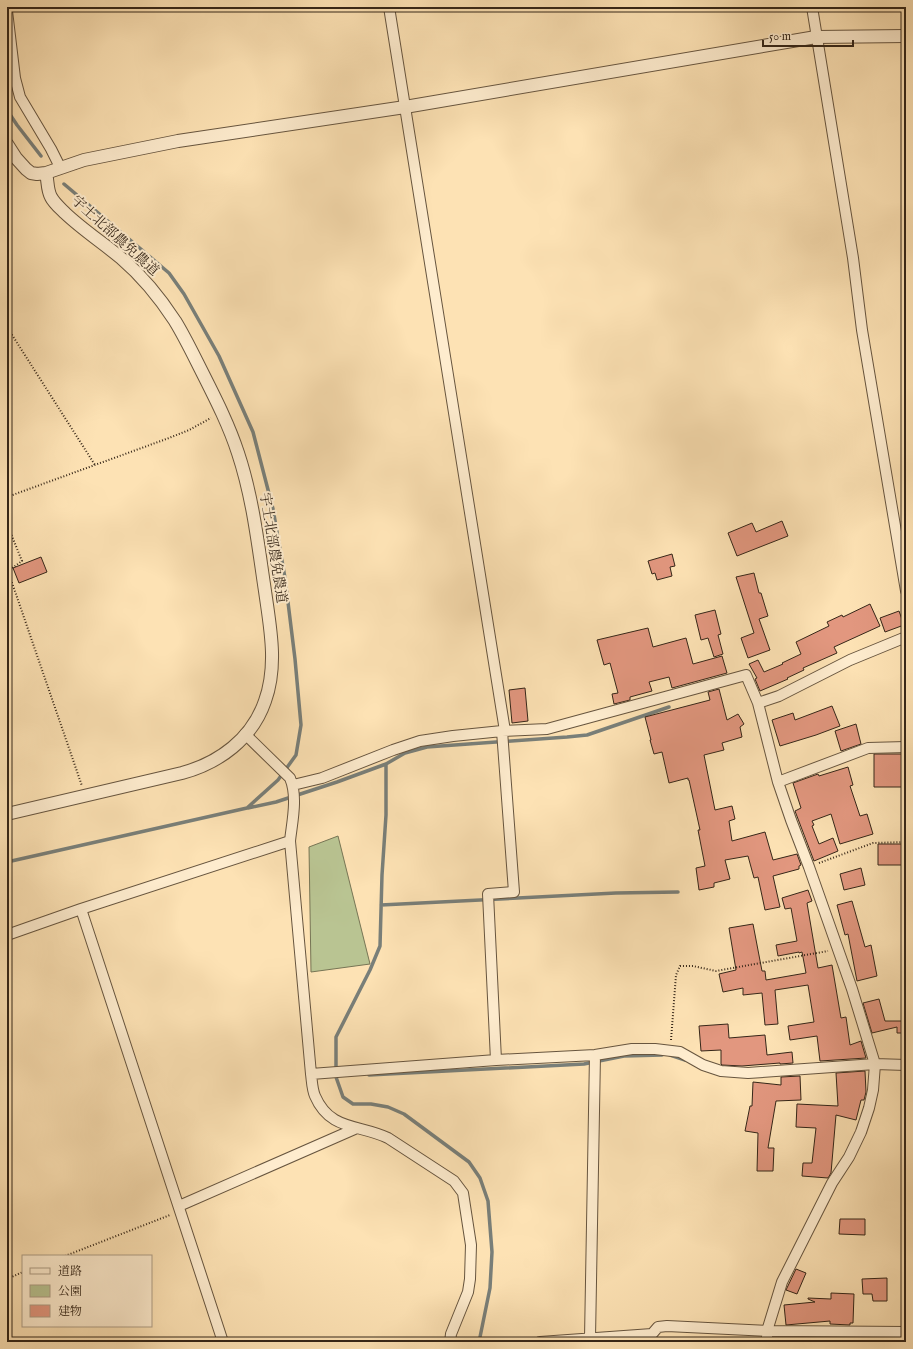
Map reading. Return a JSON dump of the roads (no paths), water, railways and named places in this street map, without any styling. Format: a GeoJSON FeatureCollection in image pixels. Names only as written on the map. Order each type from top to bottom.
{"type":"FeatureCollection","features":[{"type":"Feature","properties":{"kind":"street"},"geometry":{"type":"LineString","coordinates":[[389,7],[504,731],[514,892],[488,894],[496,1060]]}},
{"type":"Feature","properties":{"kind":"street"},"geometry":{"type":"LineString","coordinates":[[812,7],[853,258],[862,330],[906,591]]}},
{"type":"Feature","properties":{"kind":"street"},"geometry":{"type":"LineString","coordinates":[[7,11],[15,78],[20,97],[26,110],[48,143],[60,167]]}},
{"type":"Feature","properties":{"kind":"street"},"geometry":{"type":"LineString","coordinates":[[7,144],[16,158],[26,169],[31,173],[37,174],[84,160],[178,141],[405,107],[816,37],[906,36]]}},
{"type":"Feature","properties":{"kind":"street","name":"宇土北部農免農道"},"geometry":{"type":"LineString","coordinates":[[7,814],[182,773],[208,764],[235,746],[254,724],[265,701],[269,688],[273,651],[255,519],[238,454],[221,411],[175,321],[153,290],[121,259],[86,231],[55,202],[48,190],[46,172]]}},
{"type":"Feature","properties":{"kind":"street"},"geometry":{"type":"LineString","coordinates":[[758,702],[779,696],[850,660],[906,637]]}},
{"type":"Feature","properties":{"kind":"street"},"geometry":{"type":"LineString","coordinates":[[293,784],[322,778],[420,741],[504,731],[547,729],[746,675],[758,702],[778,782],[852,989],[874,1064],[873,1090],[861,1132],[850,1157],[832,1183],[782,1282],[767,1331],[767,1342]]}},
{"type":"Feature","properties":{"kind":"street"},"geometry":{"type":"LineString","coordinates":[[245,734],[290,778],[293,784],[290,842],[311,1074],[315,1095],[326,1114],[334,1120],[378,1133],[402,1146],[454,1181],[463,1193],[471,1245],[470,1279],[468,1292],[451,1334],[450,1342]]}},
{"type":"Feature","properties":{"kind":"street"},"geometry":{"type":"LineString","coordinates":[[778,782],[868,748],[906,747]]}},
{"type":"Feature","properties":{"kind":"street"},"geometry":{"type":"LineString","coordinates":[[7,935],[81,909],[290,842]]}},
{"type":"Feature","properties":{"kind":"street"},"geometry":{"type":"LineString","coordinates":[[81,909],[223,1342]]}},
{"type":"Feature","properties":{"kind":"street"},"geometry":{"type":"LineString","coordinates":[[311,1074],[496,1060],[595,1055],[632,1050],[655,1049],[680,1052],[703,1064],[721,1071],[748,1073],[874,1064],[906,1065]]}},
{"type":"Feature","properties":{"kind":"street"},"geometry":{"type":"LineString","coordinates":[[590,1338],[595,1055]]}},
{"type":"Feature","properties":{"kind":"street"},"geometry":{"type":"LineString","coordinates":[[180,1208],[357,1128]]}},
{"type":"Feature","properties":{"kind":"street"},"geometry":{"type":"LineString","coordinates":[[540,1342],[590,1338],[647,1338],[658,1327],[667,1326],[767,1331],[906,1332]]}},
{"type":"Feature","properties":{"kind":"waterway"},"geometry":{"type":"LineString","coordinates":[[7,110],[41,156]]}},
{"type":"Feature","properties":{"kind":"waterway"},"geometry":{"type":"LineString","coordinates":[[7,862],[247,808],[278,780],[296,755],[301,725],[285,578],[273,509],[253,432],[219,356],[184,294],[169,273],[64,184]]}},
{"type":"Feature","properties":{"kind":"waterway"},"geometry":{"type":"LineString","coordinates":[[248,808],[276,802],[337,782],[386,764],[405,753],[427,747],[587,735],[669,707]]}},
{"type":"Feature","properties":{"kind":"waterway"},"geometry":{"type":"LineString","coordinates":[[386,764],[386,815],[382,875],[380,946],[370,970],[336,1037],[336,1077],[343,1097],[353,1104],[371,1104],[388,1107],[404,1114],[469,1162],[480,1178],[488,1201],[492,1252],[490,1288],[479,1342]]}},
{"type":"Feature","properties":{"kind":"waterway"},"geometry":{"type":"LineString","coordinates":[[381,905],[616,893],[678,892]]}},
{"type":"Feature","properties":{"kind":"waterway"},"geometry":{"type":"LineString","coordinates":[[369,1075],[584,1064],[624,1056],[662,1055]]}},
{"type":"Feature","properties":{"kind":"waterway"},"geometry":{"type":"LineString","coordinates":[[670,1055],[685,1060]]}}]}
